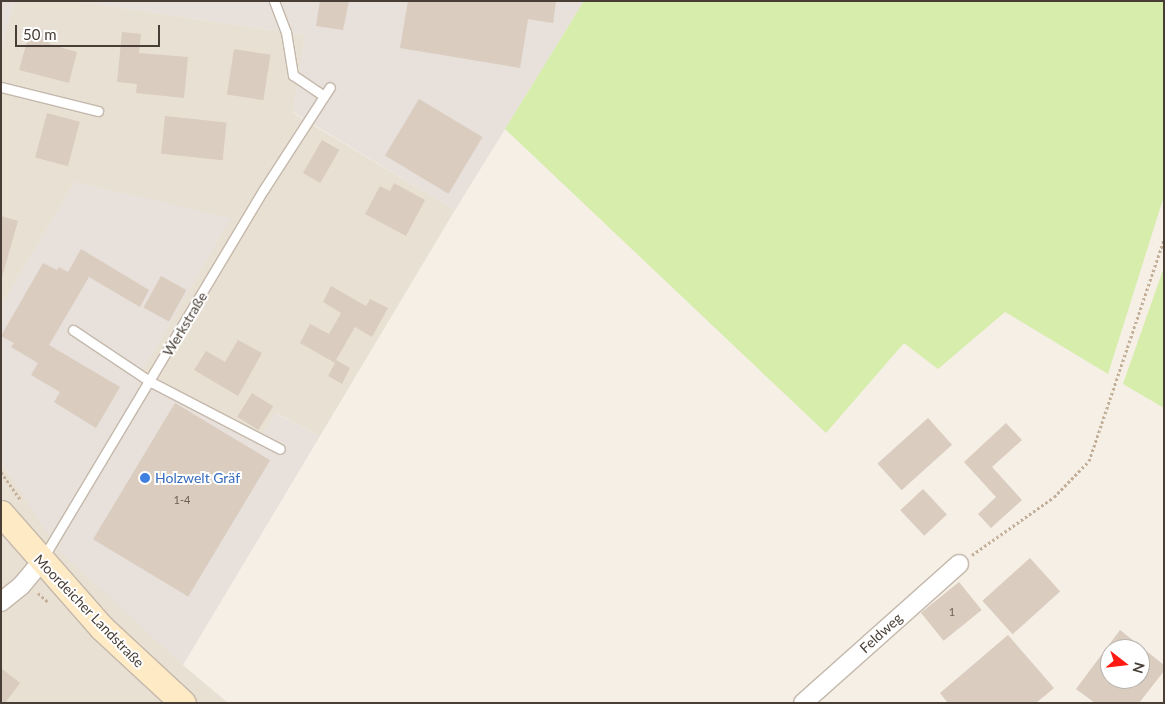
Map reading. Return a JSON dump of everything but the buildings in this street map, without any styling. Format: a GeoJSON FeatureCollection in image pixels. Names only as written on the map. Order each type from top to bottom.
{"type":"FeatureCollection","features":[{"type":"Feature","properties":{"kind":"main road","name":"Moordeicher Landstraße"},"geometry":{"type":"LineString","coordinates":[[1,513],[41,562],[102,628],[183,703]]}},
{"type":"Feature","properties":{"kind":"street"},"geometry":{"type":"LineString","coordinates":[[1,602],[21,586],[41,562]]}},
{"type":"Feature","properties":{"kind":"street","name":"Feldweg"},"geometry":{"type":"LineString","coordinates":[[802,703],[959,564]]}},
{"type":"Feature","properties":{"kind":"lane"},"geometry":{"type":"LineString","coordinates":[[274,1],[282,15]]}},
{"type":"Feature","properties":{"kind":"lane"},"geometry":{"type":"LineString","coordinates":[[284,1],[282,15],[293,75],[324,96]]}},
{"type":"Feature","properties":{"kind":"lane"},"geometry":{"type":"LineString","coordinates":[[1,87],[98,111]]}},
{"type":"Feature","properties":{"kind":"lane","name":"Werkstraße"},"geometry":{"type":"LineString","coordinates":[[41,562],[151,382],[264,190],[330,87]]}},
{"type":"Feature","properties":{"kind":"lane"},"geometry":{"type":"LineString","coordinates":[[74,330],[151,382],[280,449]]}},
{"type":"Feature","properties":{"kind":"path"},"geometry":{"type":"LineString","coordinates":[[959,564],[1054,496],[1089,461],[1164,239]]}},
{"type":"Feature","properties":{"kind":"shaded area"},"geometry":{"type":"Polygon","coordinates":[[[1,1],[14,1],[1,49],[1,1]]]}},
{"type":"Feature","properties":{"kind":"shaded area"},"geometry":{"type":"Polygon","coordinates":[[[14,1],[76,1],[305,35],[293,113],[455,210],[320,436],[276,413],[262,435],[142,371],[230,219],[75,182],[1,306],[1,49],[14,1]]]}},
{"type":"Feature","properties":{"kind":"shaded area"},"geometry":{"type":"Polygon","coordinates":[[[76,1],[584,1],[455,210],[293,112],[305,35],[76,1]]]}},
{"type":"Feature","properties":{"kind":"shaded area"},"geometry":{"type":"Polygon","coordinates":[[[75,182],[231,218],[142,371],[262,435],[275,413],[320,436],[183,665],[59,551],[1,462],[1,306],[75,182]]]}},
{"type":"Feature","properties":{"kind":"shaded area"},"geometry":{"type":"Polygon","coordinates":[[[1,462],[9,475],[183,665],[228,703],[1,703],[1,462]]]}},
{"type":"Feature","properties":{"kind":"green space"},"geometry":{"type":"Polygon","coordinates":[[[584,1],[1164,1],[1164,196],[1108,374],[1005,312],[938,369],[904,343],[826,433],[505,129],[584,1]]]}},
{"type":"Feature","properties":{"kind":"green space"},"geometry":{"type":"Polygon","coordinates":[[[1164,267],[1164,408],[1123,384],[1164,267]]]}},
{"type":"Feature","properties":{"kind":"place","name":"Holzwelt Gräf"},"geometry":{"type":"Point","coordinates":[145,478]}}]}
